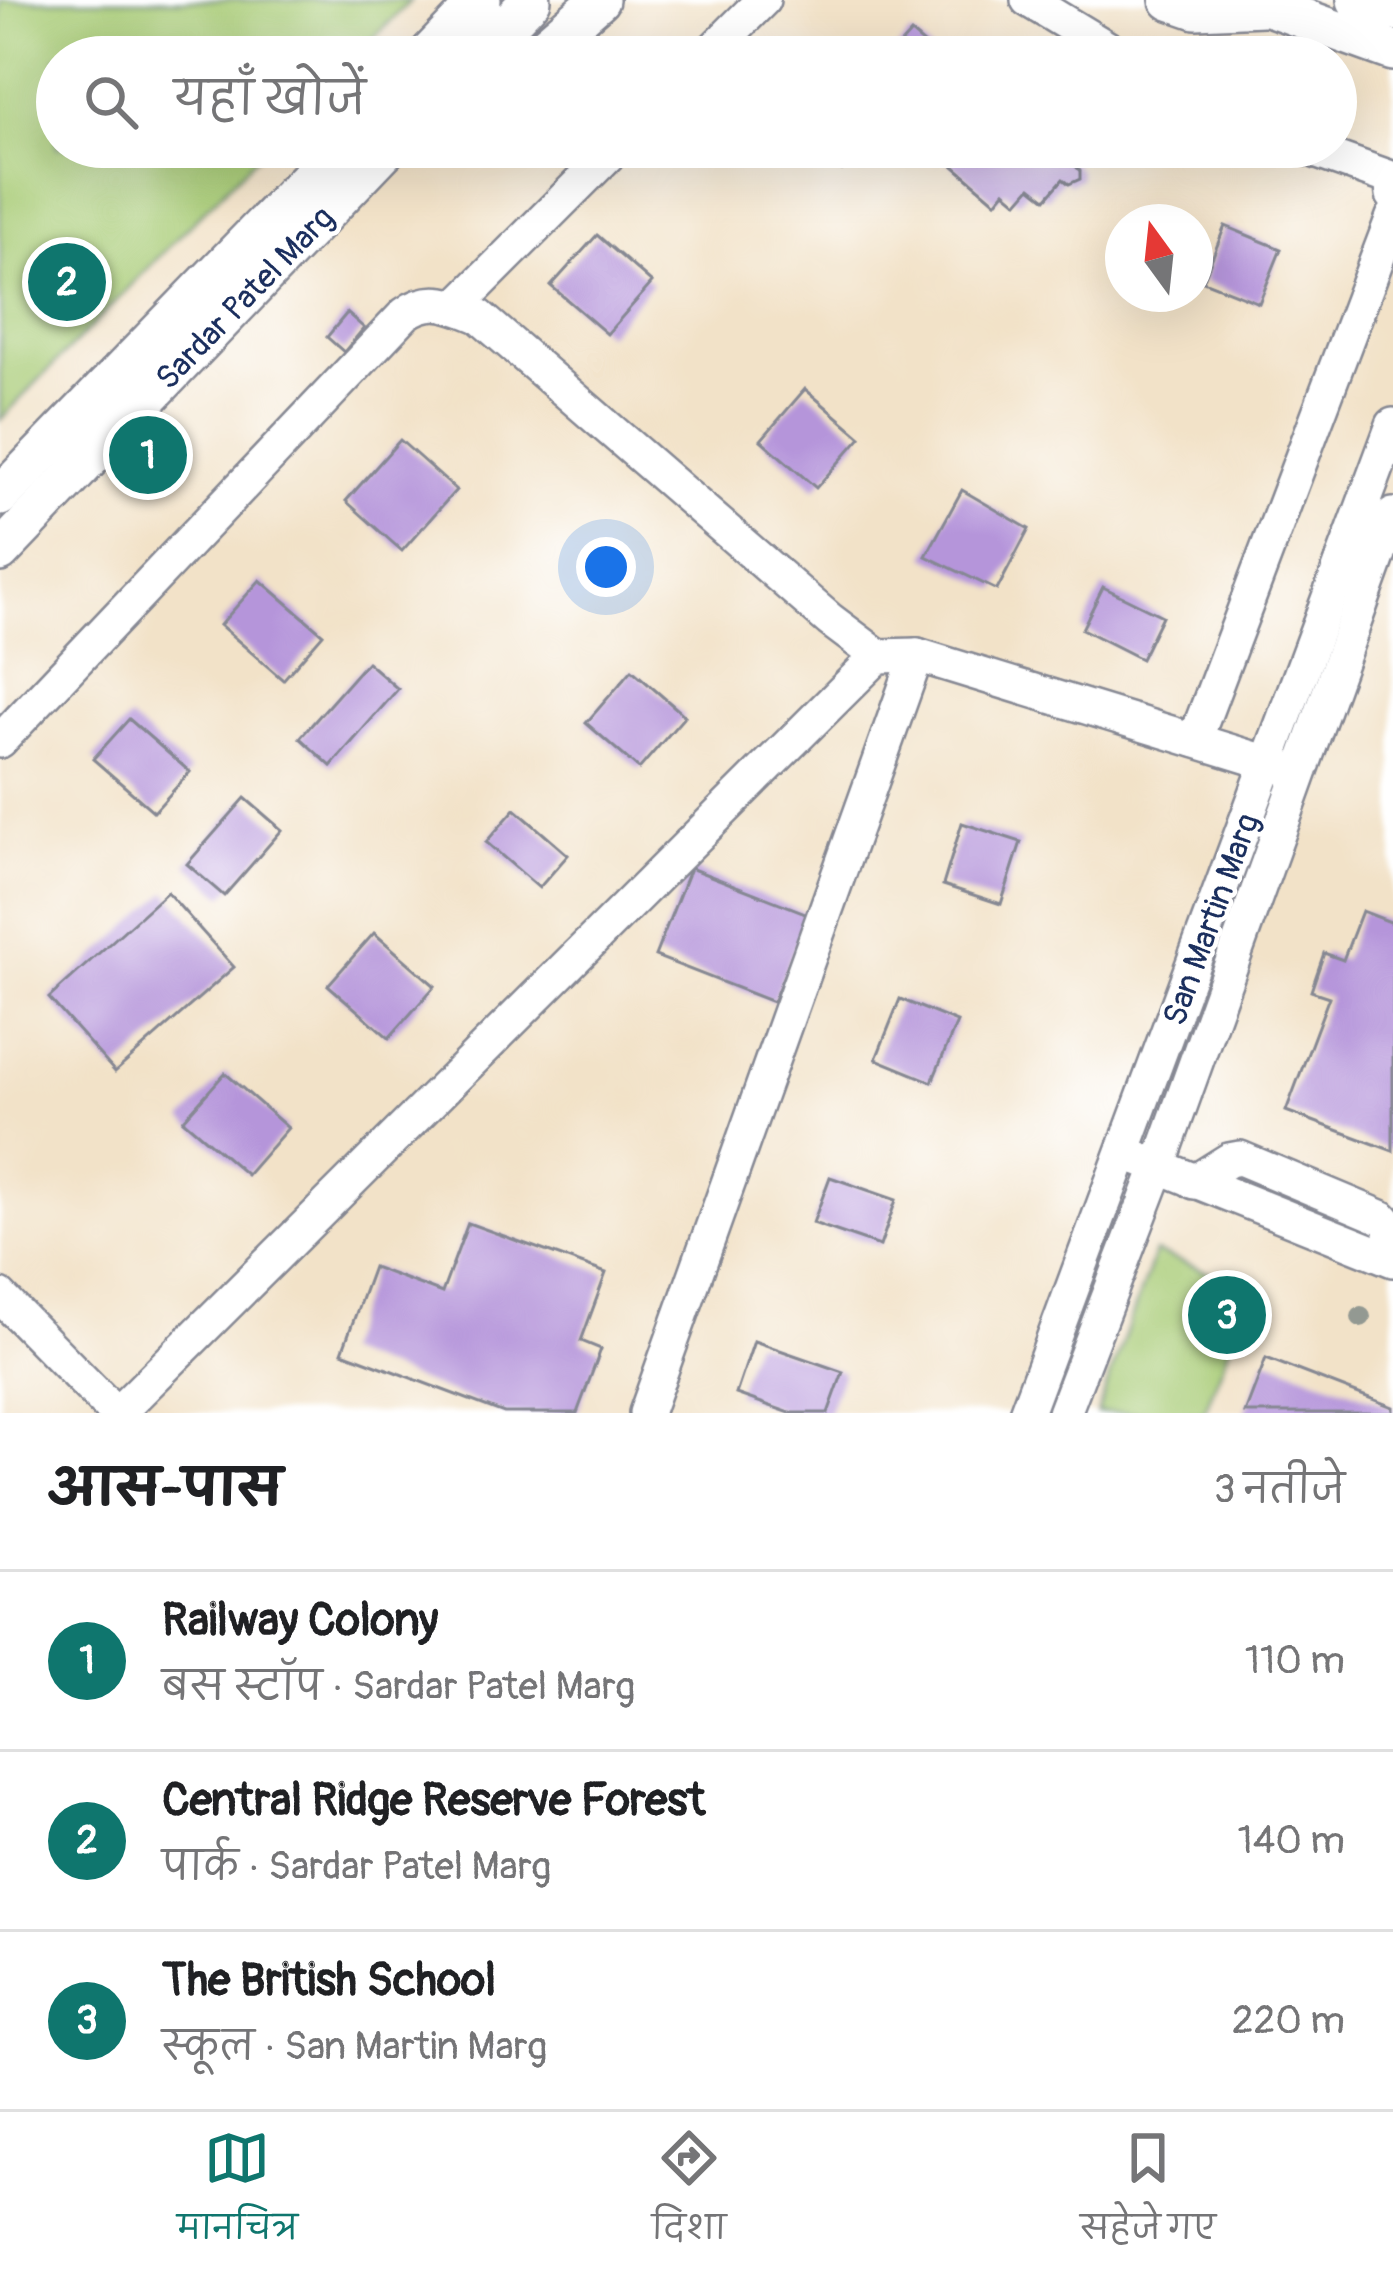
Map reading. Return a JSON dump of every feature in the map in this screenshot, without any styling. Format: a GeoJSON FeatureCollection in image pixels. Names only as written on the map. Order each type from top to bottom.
{"type":"FeatureCollection","features":[{"type":"Feature","properties":{"kind":"main road"},"geometry":{"type":"LineString","coordinates":[[446,36],[481,0]]}},
{"type":"Feature","properties":{"kind":"main road"},"geometry":{"type":"LineString","coordinates":[[496,36],[531,0]]}},
{"type":"Feature","properties":{"kind":"main road"},"geometry":{"type":"LineString","coordinates":[[557,36],[599,0]]}},
{"type":"Feature","properties":{"kind":"main road"},"geometry":{"type":"LineString","coordinates":[[1170,0],[1196,9],[1257,3],[1350,36]]}},
{"type":"Feature","properties":{"kind":"main road"},"geometry":{"type":"LineString","coordinates":[[1358,0],[1393,11]]}},
{"type":"Feature","properties":{"kind":"main road"},"geometry":{"type":"LineString","coordinates":[[1357,38],[1393,51]]}},
{"type":"Feature","properties":{"kind":"main road","name":"Sardar Patel Marg"},"geometry":{"type":"LineString","coordinates":[[0,496],[318,168]]}},
{"type":"Feature","properties":{"kind":"main road","name":"Sardar Patel Marg"},"geometry":{"type":"LineString","coordinates":[[0,552],[368,168]]}},
{"type":"Feature","properties":{"kind":"street"},"geometry":{"type":"LineString","coordinates":[[727,36],[763,0]]}},
{"type":"Feature","properties":{"kind":"street"},"geometry":{"type":"LineString","coordinates":[[1028,0],[1087,36]]}},
{"type":"Feature","properties":{"kind":"street"},"geometry":{"type":"LineString","coordinates":[[1357,166],[1391,178],[1393,195]]}},
{"type":"Feature","properties":{"kind":"street"},"geometry":{"type":"LineString","coordinates":[[456,307],[595,168]]}},
{"type":"Feature","properties":{"kind":"street"},"geometry":{"type":"LineString","coordinates":[[1195,740],[1393,217]]}},
{"type":"Feature","properties":{"kind":"street"},"geometry":{"type":"LineString","coordinates":[[0,741],[405,314],[428,302],[444,302],[479,316],[830,620],[878,656],[916,655],[1298,772]]}},
{"type":"Feature","properties":{"kind":"street","name":"San Martin Marg"},"geometry":{"type":"LineString","coordinates":[[1026,1413],[1393,424]]}},
{"type":"Feature","properties":{"kind":"street","name":"San Martin Marg"},"geometry":{"type":"LineString","coordinates":[[1064,1413],[1158,1168],[1393,515]]}},
{"type":"Feature","properties":{"kind":"street"},"geometry":{"type":"LineString","coordinates":[[646,1413],[916,655]]}},
{"type":"Feature","properties":{"kind":"street"},"geometry":{"type":"LineString","coordinates":[[0,1296],[117,1413],[878,656]]}},
{"type":"Feature","properties":{"kind":"street"},"geometry":{"type":"LineString","coordinates":[[1126,1152],[1393,1260]]}},
{"type":"Feature","properties":{"kind":"street"},"geometry":{"type":"LineString","coordinates":[[1194,1182],[1240,1158],[1383,1218],[1390,1226],[1393,1245]]}},
{"type":"Feature","properties":{"kind":"green space"},"geometry":{"type":"Polygon","coordinates":[[[0,0],[411,0],[376,36],[36,36],[36,168],[246,168],[0,420],[0,0]]]}},
{"type":"Feature","properties":{"kind":"green space"},"geometry":{"type":"Polygon","coordinates":[[[1155,1252],[1252,1289],[1204,1413],[1097,1413],[1155,1252]]]}},
{"type":"Feature","properties":{"kind":"building"},"geometry":{"type":"Polygon","coordinates":[[[956,168],[1080,171],[1080,179],[1069,184],[1063,179],[1046,199],[1031,187],[1018,202],[1005,191],[996,202],[956,168]]]}},
{"type":"Feature","properties":{"kind":"building"},"geometry":{"type":"Polygon","coordinates":[[[1225,226],[1281,249],[1259,303],[1213,285],[1213,256],[1225,226]]]}},
{"type":"Feature","properties":{"kind":"building"},"geometry":{"type":"Polygon","coordinates":[[[597,235],[652,283],[607,334],[551,286],[597,235]]]}},
{"type":"Feature","properties":{"kind":"building"},"geometry":{"type":"Polygon","coordinates":[[[347,313],[364,328],[344,352],[327,337],[347,313]]]}},
{"type":"Feature","properties":{"kind":"building"},"geometry":{"type":"Polygon","coordinates":[[[805,389],[861,437],[816,488],[761,440],[805,389]]]}},
{"type":"Feature","properties":{"kind":"building"},"geometry":{"type":"Polygon","coordinates":[[[400,440],[456,490],[402,551],[346,501],[400,440]]]}},
{"type":"Feature","properties":{"kind":"building"},"geometry":{"type":"Polygon","coordinates":[[[962,490],[1029,529],[997,590],[926,556],[962,490]]]}},
{"type":"Feature","properties":{"kind":"building"},"geometry":{"type":"Polygon","coordinates":[[[260,580],[323,634],[283,680],[220,625],[260,580]]]}},
{"type":"Feature","properties":{"kind":"building"},"geometry":{"type":"Polygon","coordinates":[[[1103,587],[1162,616],[1141,659],[1082,629],[1103,587]]]}},
{"type":"Feature","properties":{"kind":"building"},"geometry":{"type":"Polygon","coordinates":[[[367,662],[398,689],[331,766],[300,738],[367,662]]]}},
{"type":"Feature","properties":{"kind":"building"},"geometry":{"type":"Polygon","coordinates":[[[632,670],[685,716],[639,769],[586,723],[632,670]]]}},
{"type":"Feature","properties":{"kind":"building"},"geometry":{"type":"Polygon","coordinates":[[[129,719],[190,772],[154,812],[93,759],[129,719]]]}},
{"type":"Feature","properties":{"kind":"building"},"geometry":{"type":"Polygon","coordinates":[[[245,798],[282,830],[224,896],[187,864],[245,798]]]}},
{"type":"Feature","properties":{"kind":"building"},"geometry":{"type":"Polygon","coordinates":[[[515,809],[568,855],[539,888],[486,842],[515,809]]]}},
{"type":"Feature","properties":{"kind":"building"},"geometry":{"type":"Polygon","coordinates":[[[962,823],[1021,842],[1001,904],[943,885],[962,823]]]}},
{"type":"Feature","properties":{"kind":"building"},"geometry":{"type":"Polygon","coordinates":[[[690,868],[808,914],[773,1002],[655,956],[690,868]]]}},
{"type":"Feature","properties":{"kind":"building"},"geometry":{"type":"Polygon","coordinates":[[[167,892],[234,967],[115,1072],[49,998],[167,892]]]}},
{"type":"Feature","properties":{"kind":"building"},"geometry":{"type":"Polygon","coordinates":[[[1362,911],[1393,923],[1393,1151],[1286,1111],[1329,997],[1311,991],[1324,953],[1343,960],[1362,911]]]}},
{"type":"Feature","properties":{"kind":"building"},"geometry":{"type":"Polygon","coordinates":[[[374,933],[435,986],[389,1038],[328,985],[374,933]]]}},
{"type":"Feature","properties":{"kind":"building"},"geometry":{"type":"Polygon","coordinates":[[[900,999],[957,1022],[932,1082],[876,1059],[900,999]]]}},
{"type":"Feature","properties":{"kind":"building"},"geometry":{"type":"Polygon","coordinates":[[[225,1073],[288,1128],[247,1175],[183,1120],[225,1073]]]}},
{"type":"Feature","properties":{"kind":"building"},"geometry":{"type":"Polygon","coordinates":[[[830,1177],[896,1200],[880,1246],[813,1223],[830,1177]]]}},
{"type":"Feature","properties":{"kind":"building"},"geometry":{"type":"Polygon","coordinates":[[[468,1223],[606,1273],[581,1341],[601,1349],[577,1413],[504,1413],[342,1352],[373,1267],[442,1293],[468,1223]]]}},
{"type":"Feature","properties":{"kind":"building"},"geometry":{"type":"Polygon","coordinates":[[[754,1341],[843,1372],[828,1413],[790,1413],[736,1394],[754,1341]]]}},
{"type":"Feature","properties":{"kind":"building"},"geometry":{"type":"Polygon","coordinates":[[[1266,1358],[1393,1407],[1393,1413],[1245,1413],[1266,1358]]]}},
{"type":"Feature","properties":{"kind":"place","name":"Central Ridge Reserve Forest"},"geometry":{"type":"Point","coordinates":[67,282]}},
{"type":"Feature","properties":{"kind":"place","name":"Railway Colony"},"geometry":{"type":"Point","coordinates":[148,455]}},
{"type":"Feature","properties":{"kind":"place","name":"The British School"},"geometry":{"type":"Point","coordinates":[1227,1315]}}]}
